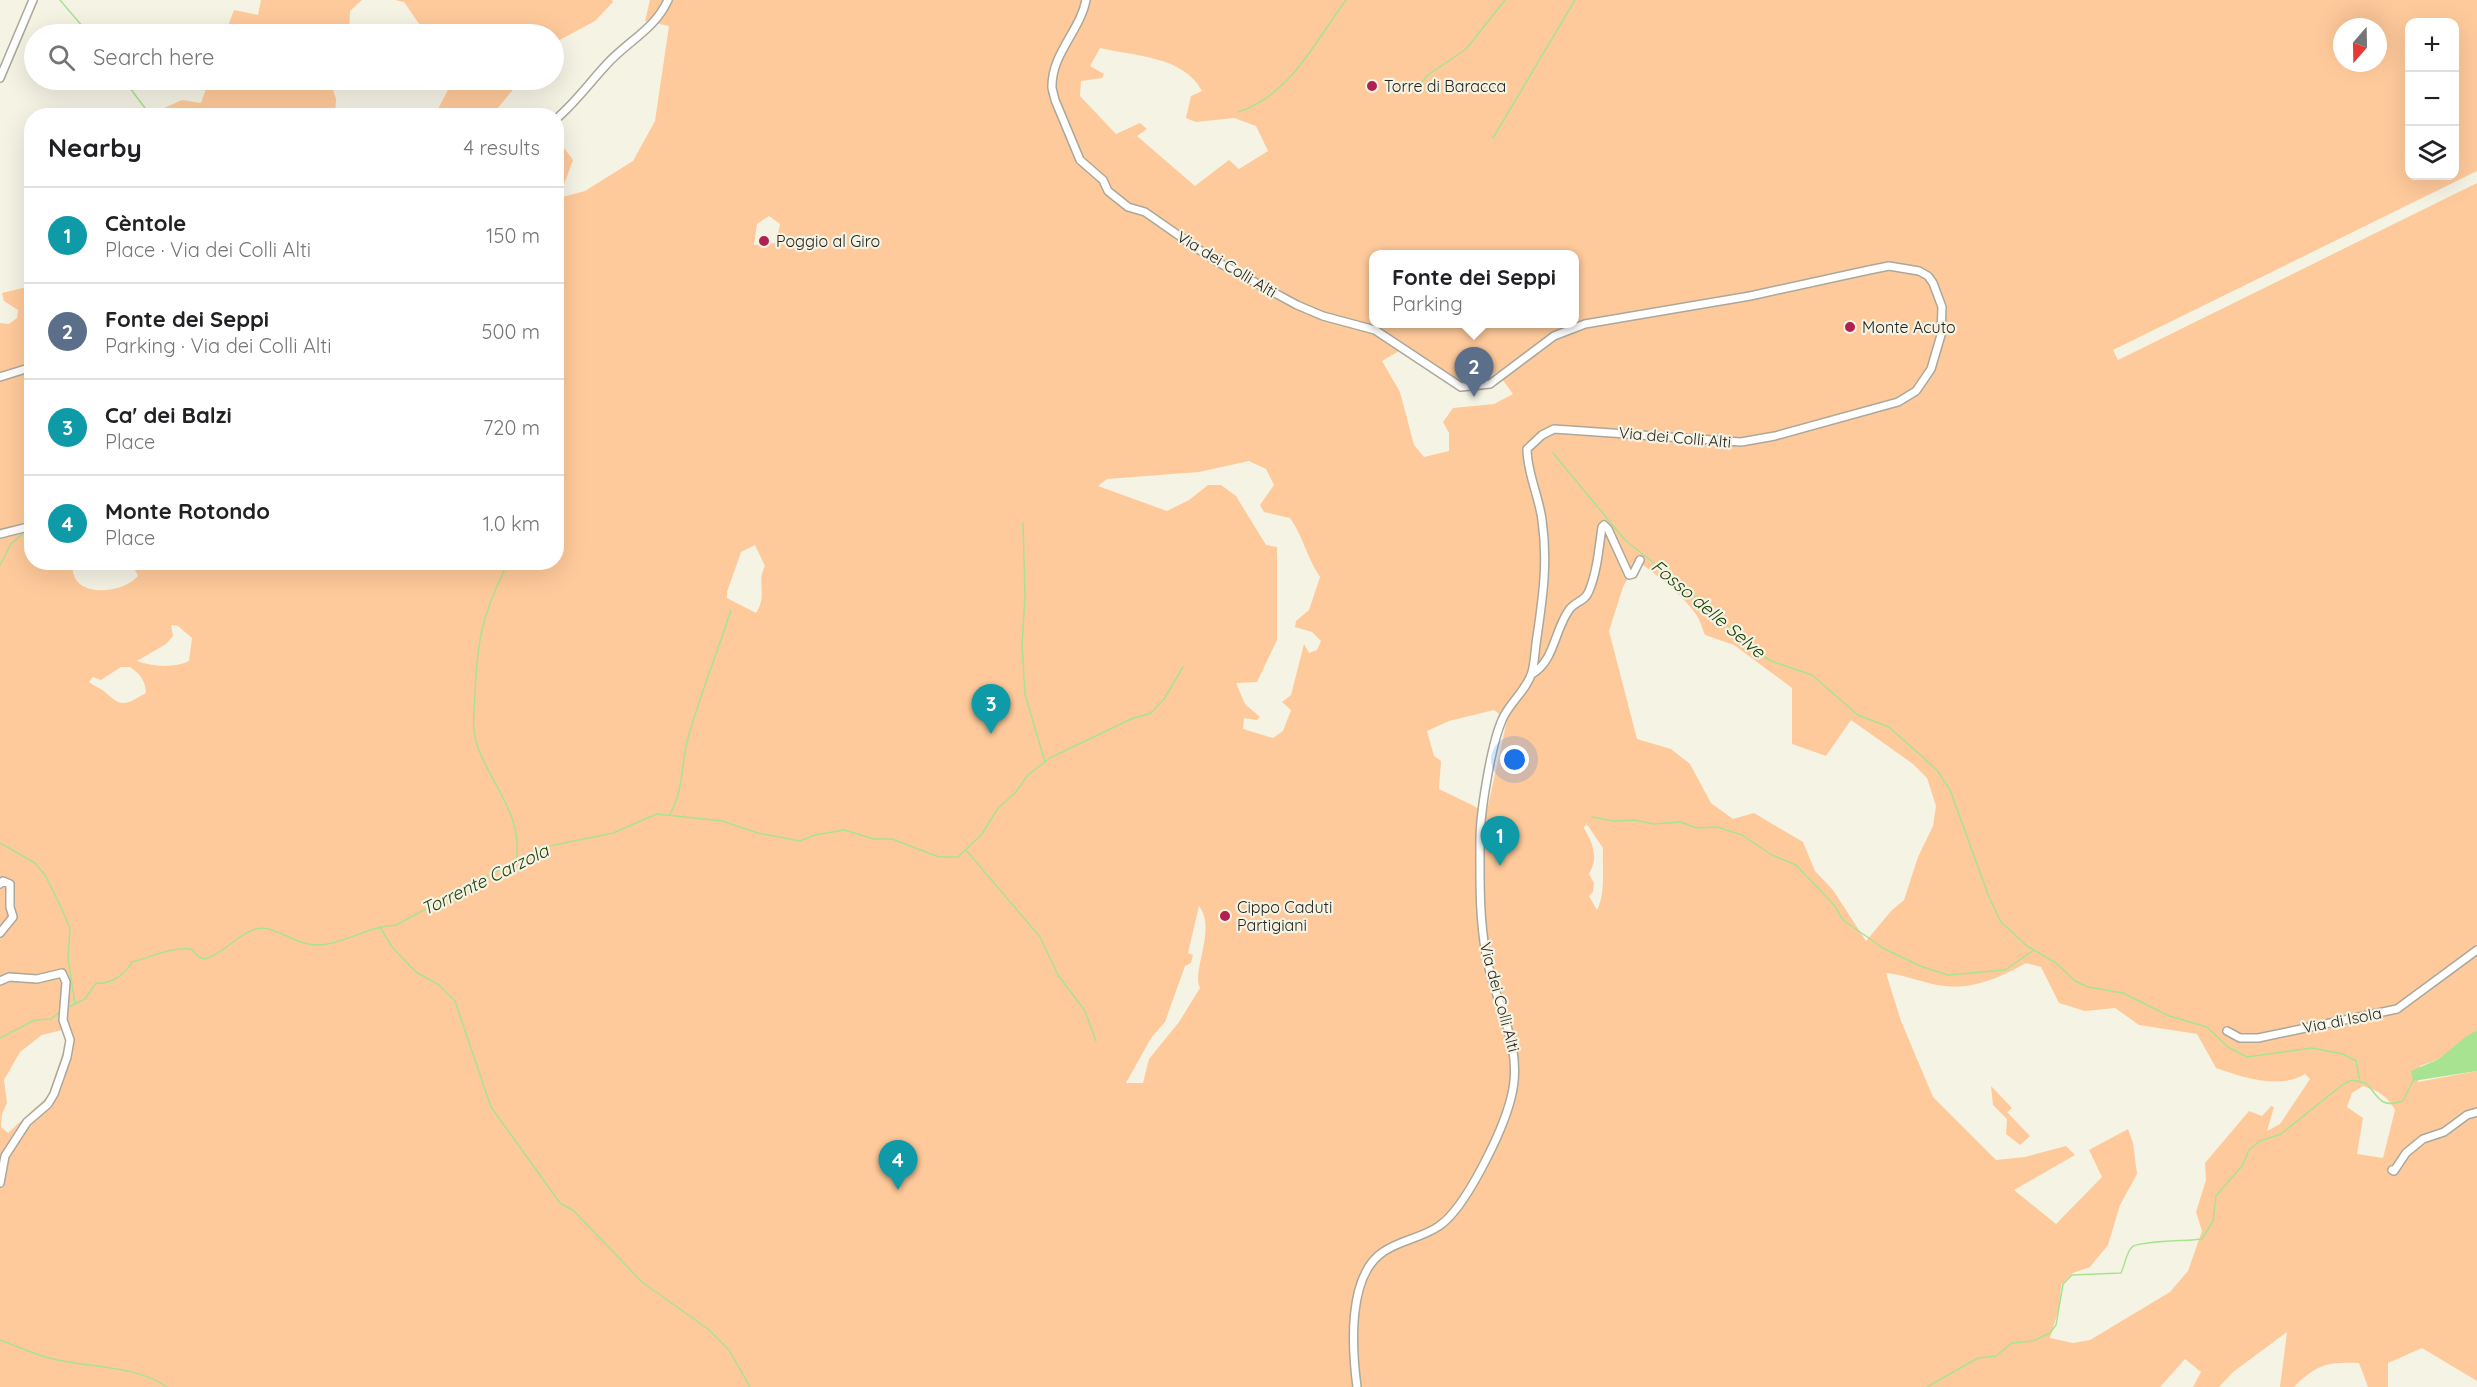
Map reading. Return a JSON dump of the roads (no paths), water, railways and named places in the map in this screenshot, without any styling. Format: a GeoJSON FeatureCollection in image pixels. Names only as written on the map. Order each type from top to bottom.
{"type":"FeatureCollection","features":[{"type":"Feature","properties":{"kind":"street"},"geometry":{"type":"LineString","coordinates":[[0,78],[33,0]]}},
{"type":"Feature","properties":{"kind":"street"},"geometry":{"type":"LineString","coordinates":[[564,112],[576,102],[608,63],[657,19],[668,0]]}},
{"type":"Feature","properties":{"kind":"street","name":"Via dei Colli Alti"},"geometry":{"type":"LineString","coordinates":[[1086,0],[1059,55],[1052,78],[1052,88],[1076,153],[1090,171],[1103,180],[1108,191],[1128,207],[1144,212],[1214,260],[1311,312],[1375,330],[1461,387],[1490,384],[1554,336],[1575,328]]}},
{"type":"Feature","properties":{"kind":"street","name":"Via dei Colli Alti"},"geometry":{"type":"LineString","coordinates":[[1357,1387],[1355,1303],[1359,1284],[1369,1267],[1382,1252],[1425,1234],[1451,1216],[1483,1166],[1515,1085],[1516,1063],[1513,1039],[1486,956],[1482,921],[1480,838],[1485,792],[1501,722],[1532,674],[1547,559],[1542,516],[1527,460],[1527,449],[1533,442],[1554,429],[1741,442],[1783,434],[1898,402],[1922,384],[1931,369],[1941,335],[1942,307],[1928,276],[1906,267],[1889,266],[1750,296],[1579,326]]}},
{"type":"Feature","properties":{"kind":"street"},"geometry":{"type":"LineString","coordinates":[[0,377],[24,370]]}},
{"type":"Feature","properties":{"kind":"street"},"geometry":{"type":"LineString","coordinates":[[1532,674],[1548,657],[1558,630],[1570,609],[1585,599],[1590,589],[1592,575],[1597,565],[1602,527],[1604,525],[1608,529],[1629,575],[1633,574],[1640,560]]}},
{"type":"Feature","properties":{"kind":"street"},"geometry":{"type":"LineString","coordinates":[[0,534],[24,528]]}},
{"type":"Feature","properties":{"kind":"street"},"geometry":{"type":"LineString","coordinates":[[0,884],[3,881],[10,884],[13,917],[0,933]]}},
{"type":"Feature","properties":{"kind":"street","name":"Via di Isola"},"geometry":{"type":"LineString","coordinates":[[2227,1031],[2240,1038],[2258,1038],[2397,1009],[2477,950]]}},
{"type":"Feature","properties":{"kind":"street"},"geometry":{"type":"LineString","coordinates":[[0,981],[9,978],[37,979],[62,973],[66,982],[63,1020],[70,1040],[54,1094],[20,1130],[5,1156],[0,1183]]}},
{"type":"Feature","properties":{"kind":"street"},"geometry":{"type":"LineString","coordinates":[[2392,1170],[2394,1171],[2406,1153],[2423,1139],[2444,1132],[2467,1115],[2477,1112]]}},
{"type":"Feature","properties":{"kind":"waterway"},"geometry":{"type":"LineString","coordinates":[[60,0],[80,24]]}},
{"type":"Feature","properties":{"kind":"waterway"},"geometry":{"type":"LineString","coordinates":[[1238,112],[1257,104],[1287,80],[1346,0]]}},
{"type":"Feature","properties":{"kind":"waterway"},"geometry":{"type":"LineString","coordinates":[[1415,90],[1428,75],[1466,49],[1505,0]]}},
{"type":"Feature","properties":{"kind":"waterway"},"geometry":{"type":"LineString","coordinates":[[1493,138],[1575,0]]}},
{"type":"Feature","properties":{"kind":"waterway"},"geometry":{"type":"LineString","coordinates":[[132,90],[145,108]]}},
{"type":"Feature","properties":{"kind":"waterway","name":"Fosso delle Selve"},"geometry":{"type":"LineString","coordinates":[[1553,453],[1625,540],[1700,600],[1755,651],[1771,661],[1812,675],[1858,715],[1889,727],[1937,770],[1950,790],[1989,897],[2001,922],[2027,946],[2056,963],[2075,981],[2088,987],[2123,993],[2169,1016],[2207,1027],[2228,1047],[2247,1057],[2312,1048],[2343,1054],[2356,1061],[2360,1082]]}},
{"type":"Feature","properties":{"kind":"waterway"},"geometry":{"type":"LineString","coordinates":[[1023,523],[1025,596],[1022,645],[1025,694],[1045,762]]}},
{"type":"Feature","properties":{"kind":"waterway"},"geometry":{"type":"LineString","coordinates":[[0,565],[11,544],[24,533]]}},
{"type":"Feature","properties":{"kind":"waterway"},"geometry":{"type":"LineString","coordinates":[[504,571],[490,603],[482,632],[477,661],[474,723],[479,750],[512,817],[516,831],[516,861]]}},
{"type":"Feature","properties":{"kind":"waterway"},"geometry":{"type":"LineString","coordinates":[[670,814],[680,788],[685,751],[692,725],[731,610]]}},
{"type":"Feature","properties":{"kind":"waterway","name":"Torrente Carzola"},"geometry":{"type":"LineString","coordinates":[[65,1009],[85,999],[96,983],[117,978],[132,962],[168,951],[191,949],[199,957],[205,959],[249,931],[256,929],[263,928],[303,943],[321,945],[377,928],[396,925],[540,848],[613,833],[657,814],[722,821],[758,833],[800,841],[815,835],[844,830],[874,839],[892,839],[939,857],[958,857],[982,834],[998,808],[1015,793],[1028,775],[1050,758],[1131,719],[1151,713],[1164,699],[1183,667]]}},
{"type":"Feature","properties":{"kind":"waterway"},"geometry":{"type":"LineString","coordinates":[[1592,817],[1613,821],[1635,820],[1654,824],[1680,822],[1697,828],[1717,827],[1742,835],[1772,855],[1796,865],[1834,905],[1843,920],[1883,948],[1920,966],[1948,975],[2005,970],[2034,950]]}},
{"type":"Feature","properties":{"kind":"waterway"},"geometry":{"type":"LineString","coordinates":[[0,843],[35,863],[45,875],[60,905],[70,928],[68,959],[75,1003]]}},
{"type":"Feature","properties":{"kind":"waterway"},"geometry":{"type":"LineString","coordinates":[[966,850],[1040,937],[1058,975],[1085,1011],[1096,1041]]}},
{"type":"Feature","properties":{"kind":"waterway"},"geometry":{"type":"LineString","coordinates":[[380,927],[392,947],[416,972],[439,985],[455,1001],[491,1107],[560,1203],[574,1211],[642,1282],[708,1329],[729,1350],[750,1387]]}},
{"type":"Feature","properties":{"kind":"waterway","name":"Torrente Carzola"},"geometry":{"type":"LineString","coordinates":[[0,1038],[35,1020],[51,1019],[61,1011]]}},
{"type":"Feature","properties":{"kind":"waterway"},"geometry":{"type":"LineString","coordinates":[[1927,1387],[1978,1358],[1996,1356],[2012,1343],[2033,1341],[2050,1333],[2056,1325],[2063,1284],[2072,1275],[2121,1273],[2128,1252],[2136,1245],[2202,1239],[2213,1221],[2216,1196],[2242,1166],[2249,1150],[2260,1141],[2281,1134],[2342,1085],[2352,1080],[2366,1083],[2381,1100],[2389,1104],[2403,1101],[2413,1081]]}},
{"type":"Feature","properties":{"kind":"waterway"},"geometry":{"type":"LineString","coordinates":[[0,1340],[53,1359],[127,1371],[155,1380],[167,1387]]}},
{"type":"Feature","properties":{"kind":"place","name":"Torre di Baracca"},"geometry":{"type":"Point","coordinates":[1372,86]}},
{"type":"Feature","properties":{"kind":"place","name":"Poggio al Giro"},"geometry":{"type":"Point","coordinates":[764,241]}},
{"type":"Feature","properties":{"kind":"place","name":"Monte Acuto"},"geometry":{"type":"Point","coordinates":[1850,327]}},
{"type":"Feature","properties":{"kind":"place","name":"Fonte dei Seppi"},"geometry":{"type":"Point","coordinates":[1474,397]}},
{"type":"Feature","properties":{"kind":"place","name":"Ca' dei Balzi"},"geometry":{"type":"Point","coordinates":[991,734]}},
{"type":"Feature","properties":{"kind":"place","name":"Cèntole"},"geometry":{"type":"Point","coordinates":[1500,866]}},
{"type":"Feature","properties":{"kind":"place","name":"Cippo Caduti Partigiani"},"geometry":{"type":"Point","coordinates":[1225,916]}},
{"type":"Feature","properties":{"kind":"place","name":"Monte Rotondo"},"geometry":{"type":"Point","coordinates":[898,1190]}}]}
